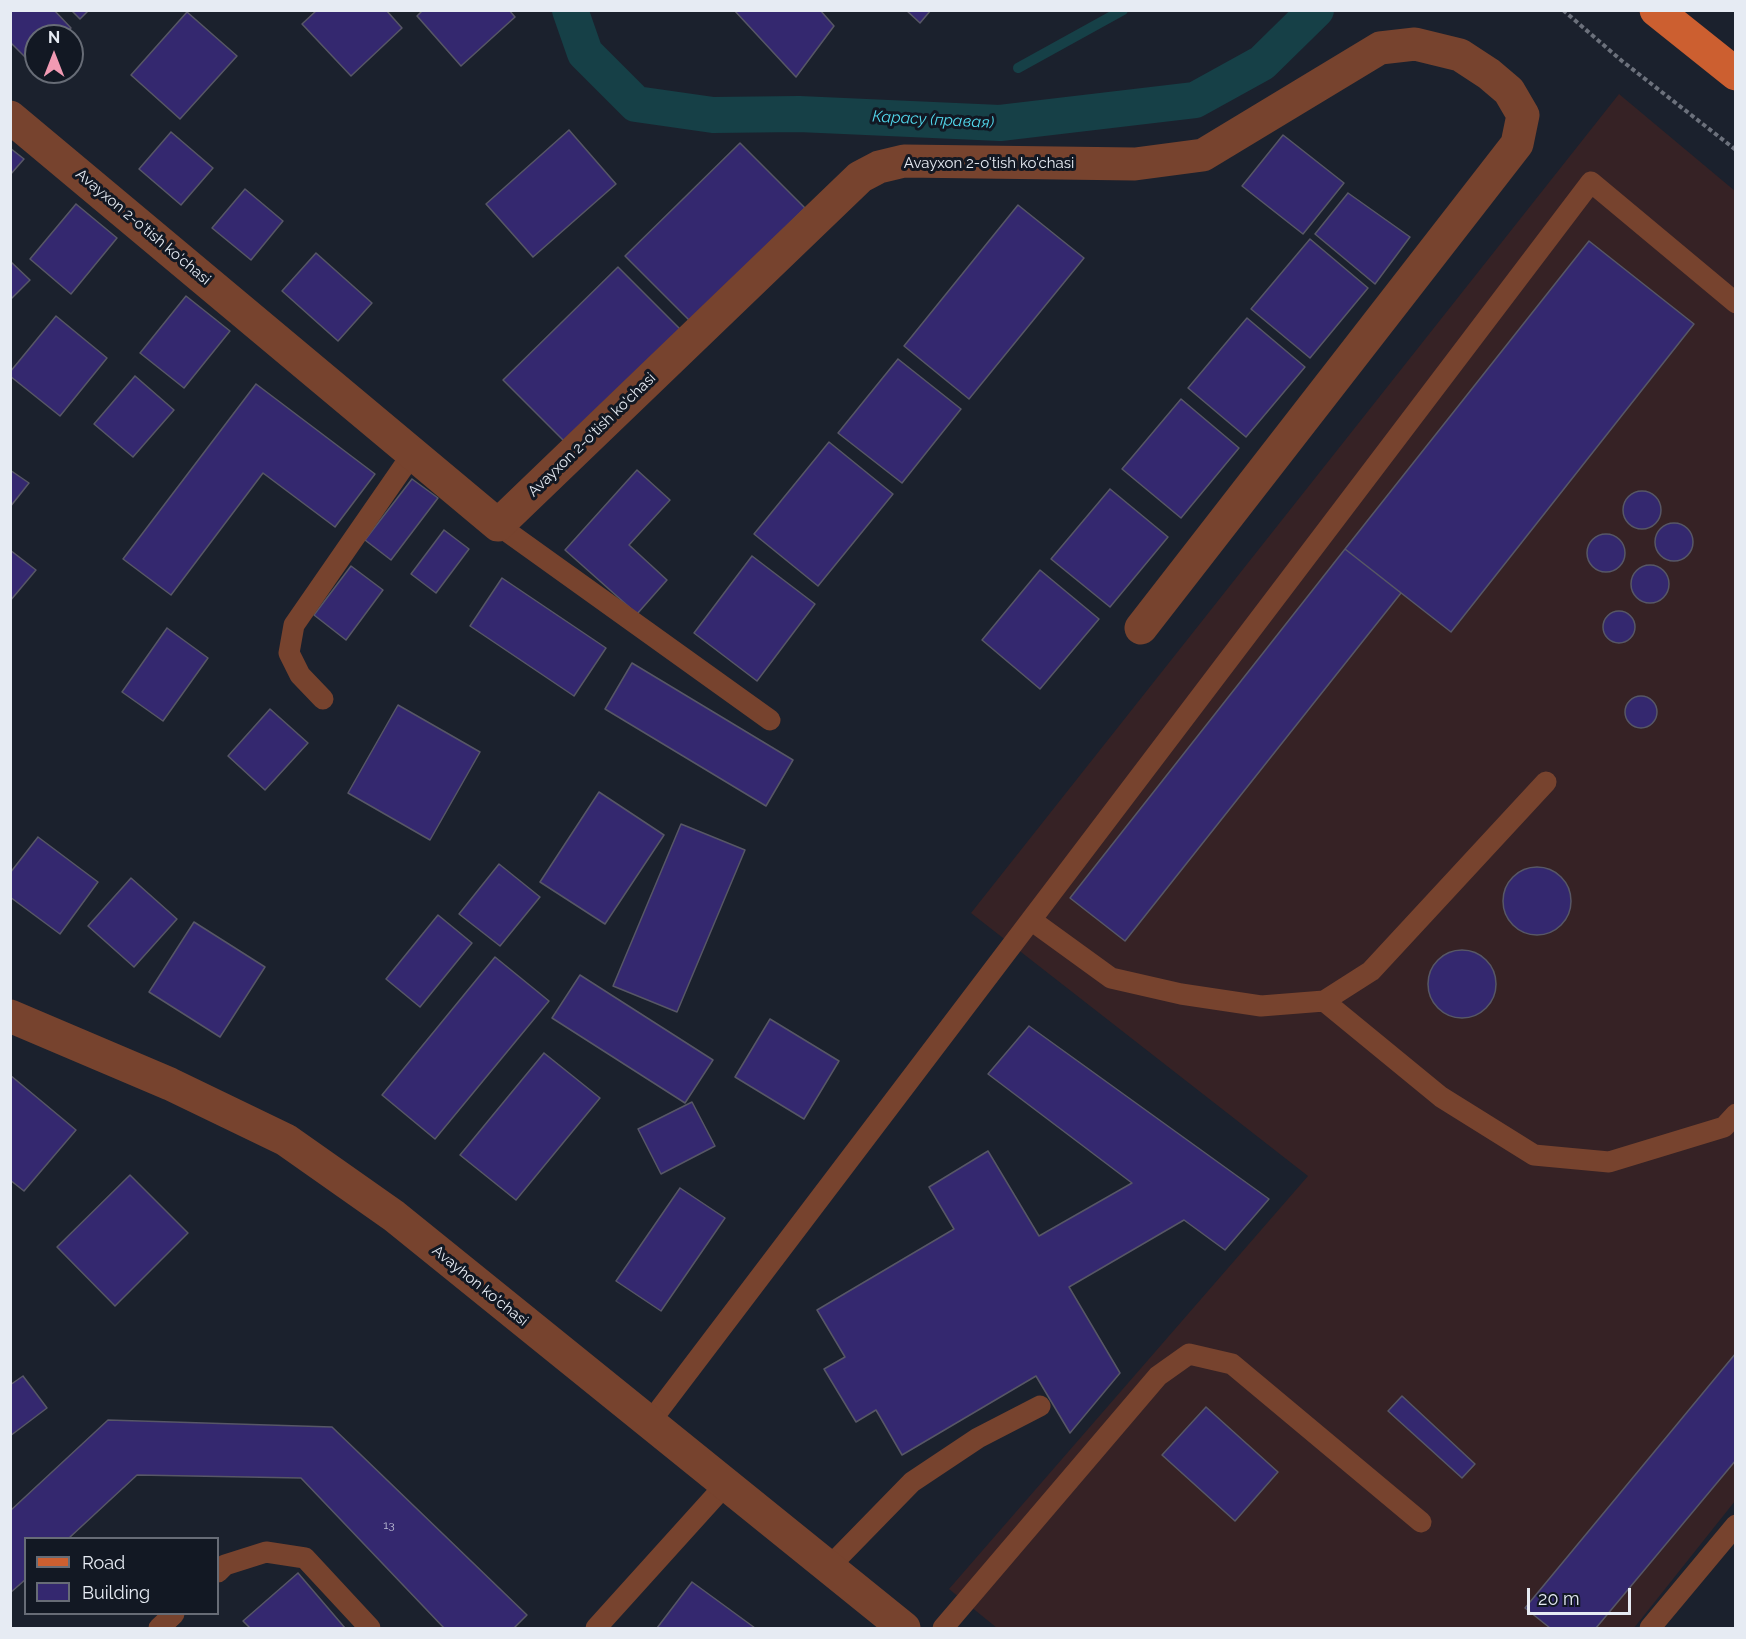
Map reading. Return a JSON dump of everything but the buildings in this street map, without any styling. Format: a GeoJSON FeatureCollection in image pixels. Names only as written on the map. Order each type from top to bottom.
{"type":"FeatureCollection","features":[{"type":"Feature","properties":{"kind":"main road"},"geometry":{"type":"LineString","coordinates":[[1656,10],[1736,74]]}},
{"type":"Feature","properties":{"kind":"street","name":"Avayxon 2-o'tish ko'chasi"},"geometry":{"type":"LineString","coordinates":[[10,117],[498,525],[860,177],[879,167],[904,161],[1135,164],[1203,155],[1380,48],[1415,44],[1460,55],[1489,74],[1509,91],[1522,115],[1517,144],[1141,628]]}},
{"type":"Feature","properties":{"kind":"street","name":"Avayhon ko'chasi"},"geometry":{"type":"LineString","coordinates":[[10,1016],[199,1097],[286,1140],[394,1216],[904,1629]]}},
{"type":"Feature","properties":{"kind":"lane"},"geometry":{"type":"LineString","coordinates":[[650,1422],[1592,182],[1736,303]]}},
{"type":"Feature","properties":{"kind":"lane"},"geometry":{"type":"LineString","coordinates":[[323,699],[300,675],[289,653],[294,625],[413,453]]}},
{"type":"Feature","properties":{"kind":"lane"},"geometry":{"type":"LineString","coordinates":[[498,525],[770,720]]}},
{"type":"Feature","properties":{"kind":"lane"},"geometry":{"type":"LineString","coordinates":[[1031,920],[1111,978],[1181,994],[1261,1006],[1324,1001],[1371,971],[1546,782]]}},
{"type":"Feature","properties":{"kind":"lane"},"geometry":{"type":"LineString","coordinates":[[1324,1001],[1441,1097],[1534,1155],[1609,1162],[1724,1127],[1736,1114]]}},
{"type":"Feature","properties":{"kind":"lane"},"geometry":{"type":"LineString","coordinates":[[943,1629],[1158,1376],[1189,1354],[1232,1364],[1421,1522]]}},
{"type":"Feature","properties":{"kind":"lane"},"geometry":{"type":"LineString","coordinates":[[829,1567],[912,1482],[978,1438],[1040,1406]]}},
{"type":"Feature","properties":{"kind":"lane"},"geometry":{"type":"LineString","coordinates":[[596,1629],[727,1484]]}},
{"type":"Feature","properties":{"kind":"lane"},"geometry":{"type":"LineString","coordinates":[[1650,1629],[1736,1525]]}},
{"type":"Feature","properties":{"kind":"lane"},"geometry":{"type":"LineString","coordinates":[[219,1571],[225,1564],[266,1552],[305,1558],[370,1629]]}},
{"type":"Feature","properties":{"kind":"lane"},"geometry":{"type":"LineString","coordinates":[[159,1629],[173,1615]]}},
{"type":"Feature","properties":{"kind":"path"},"geometry":{"type":"LineString","coordinates":[[1563,10],[1622,62],[1736,150]]}},
{"type":"Feature","properties":{"kind":"shaded area"},"geometry":{"type":"Polygon","coordinates":[[[1619,94],[1735,191],[1735,1501],[1634,1628],[997,1628],[949,1589],[1308,1176],[971,913],[1619,94]]]}},
{"type":"Feature","properties":{"kind":"waterway","name":"Карасу (правая)"},"geometry":{"type":"LineString","coordinates":[[570,10],[585,53],[636,104],[713,115],[799,114],[1000,123],[1195,100],[1262,63],[1316,10]]}},
{"type":"Feature","properties":{"kind":"waterway"},"geometry":{"type":"LineString","coordinates":[[1018,68],[1123,10]]}}]}
